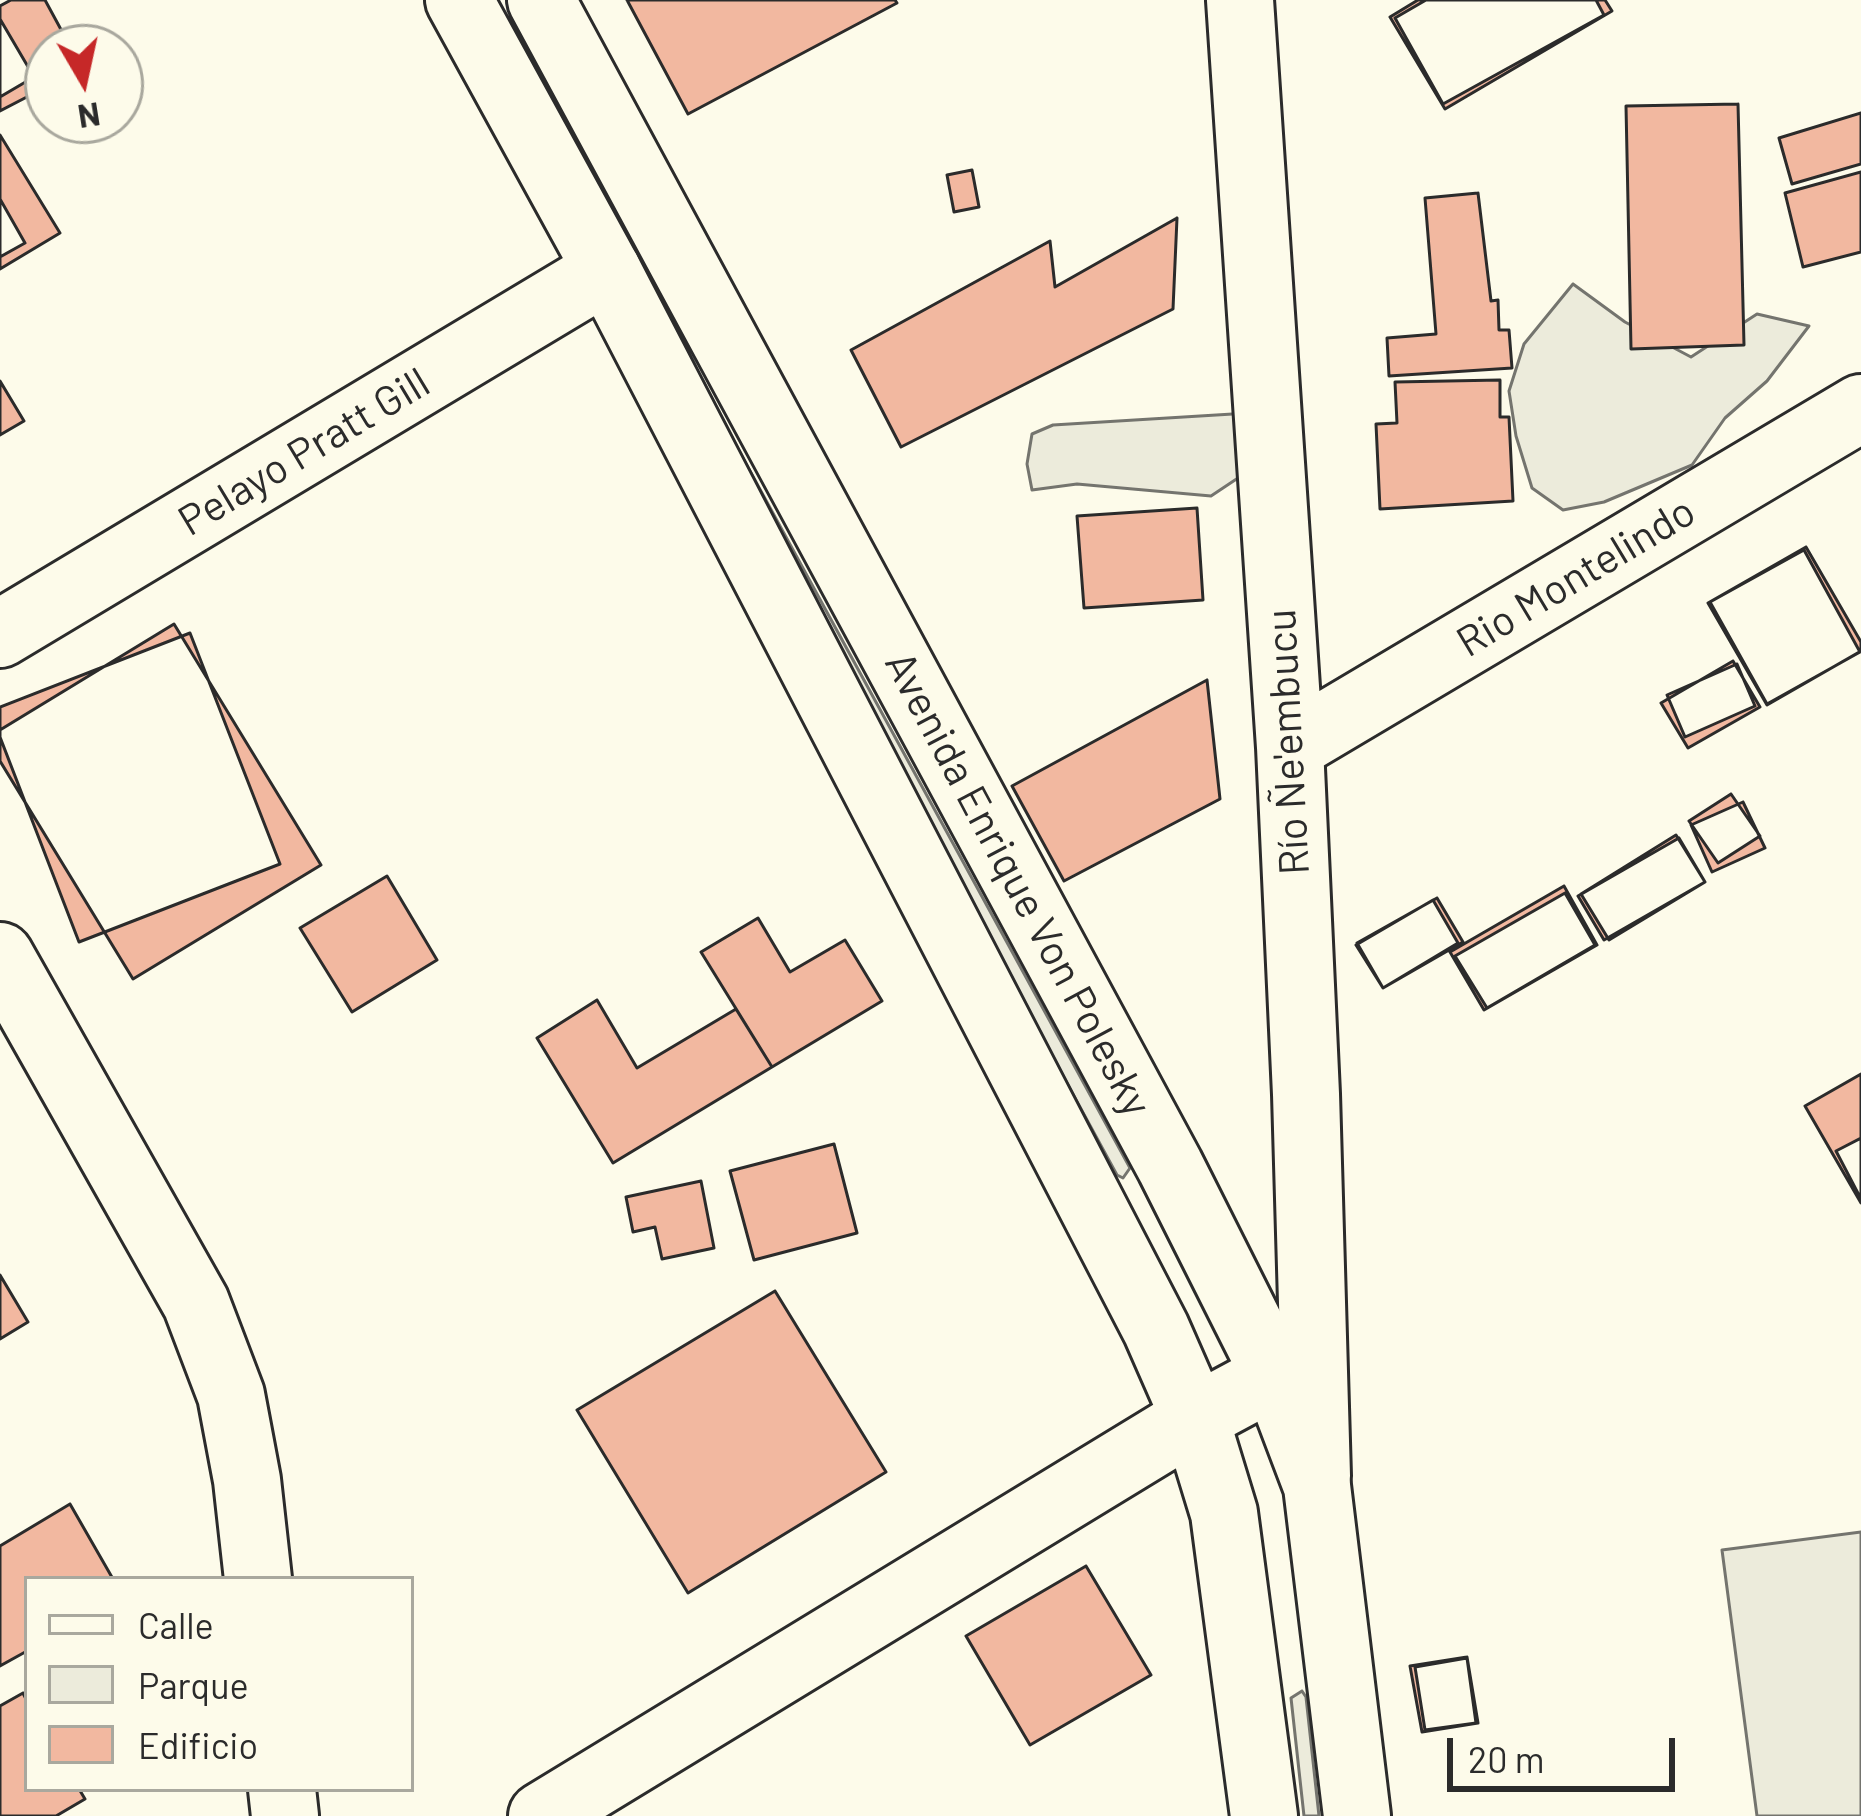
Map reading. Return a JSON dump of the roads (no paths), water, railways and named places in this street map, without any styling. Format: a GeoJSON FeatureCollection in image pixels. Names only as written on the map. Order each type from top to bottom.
{"type":"FeatureCollection","features":[{"type":"Feature","properties":{"kind":"street","name":"Avenida Enrique Von Polesky"},"geometry":{"type":"LineString","coordinates":[[459,0],[607,270],[1156,1329],[1195,1418],[1224,1513],[1264,1816]]}},
{"type":"Feature","properties":{"kind":"street","name":"Avenida Enrique Von Polesky"},"geometry":{"type":"LineString","coordinates":[[541,0],[1170,1166],[1275,1375],[1317,1486],[1357,1816]]}},
{"type":"Feature","properties":{"kind":"street","name":"Río Ñe'embucu"},"geometry":{"type":"LineString","coordinates":[[1240,0],[1290,747],[1317,1486]]}},
{"type":"Feature","properties":{"kind":"street","name":"Pelayo Pratt Gill"},"geometry":{"type":"LineString","coordinates":[[0,634],[607,270]]}},
{"type":"Feature","properties":{"kind":"street","name":"Rio Montelindo"},"geometry":{"type":"LineString","coordinates":[[1290,747],[1861,407]]}},
{"type":"Feature","properties":{"kind":"street"},"geometry":{"type":"LineString","coordinates":[[0,956],[196,1303],[232,1395],[248,1480],[258,1576]]}},
{"type":"Feature","properties":{"kind":"street"},"geometry":{"type":"LineString","coordinates":[[542,1816],[1195,1418],[1275,1375]]}}]}
